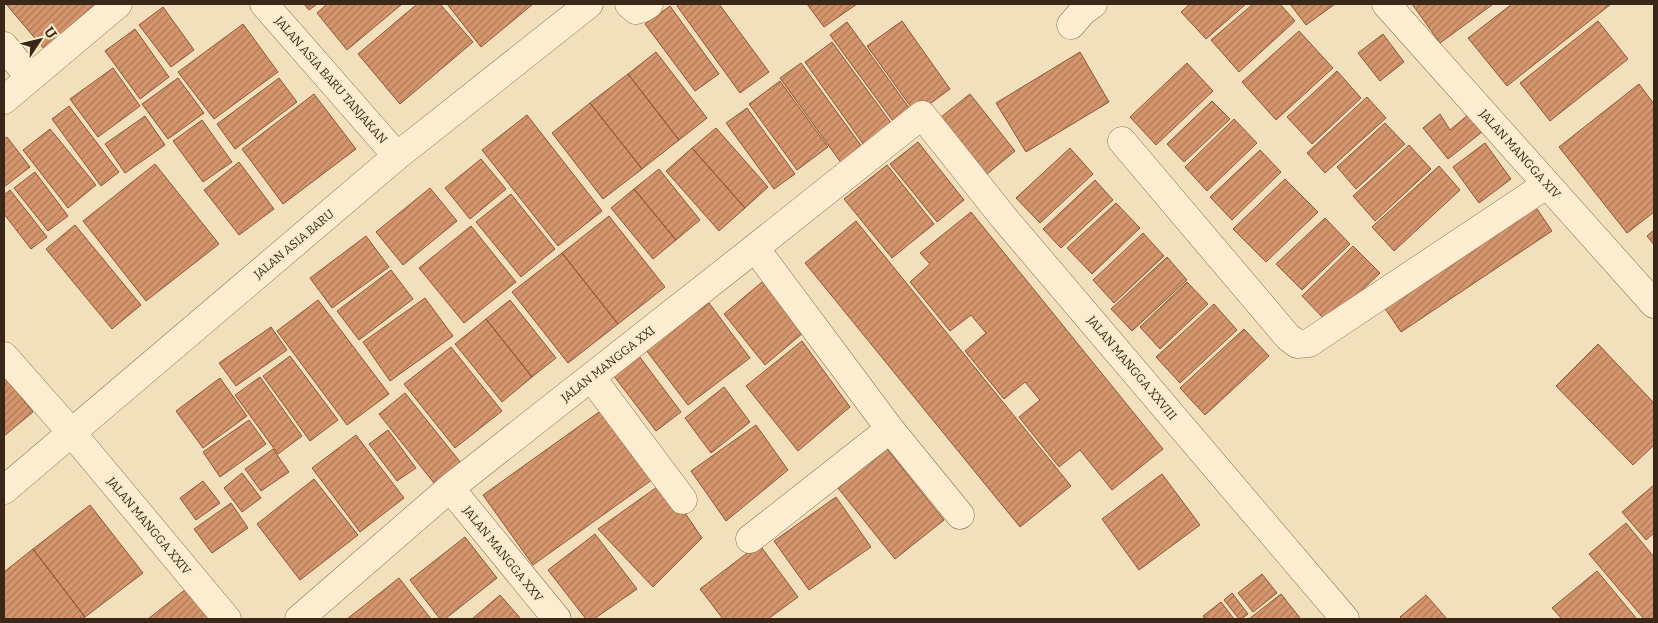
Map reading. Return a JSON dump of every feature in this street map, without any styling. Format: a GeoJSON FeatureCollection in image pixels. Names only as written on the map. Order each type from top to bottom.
{"type":"FeatureCollection","features":[{"type":"Feature","properties":{"kind":"street"},"geometry":{"type":"LineString","coordinates":[[4,100],[118,4]]}},
{"type":"Feature","properties":{"kind":"street","name":"JALAN ASIA BARU TANJAKAN"},"geometry":{"type":"LineString","coordinates":[[264,4],[397,156]]}},
{"type":"Feature","properties":{"kind":"street","name":"JALAN ASIA BARU"},"geometry":{"type":"LineString","coordinates":[[4,490],[397,156],[589,4]]}},
{"type":"Feature","properties":{"kind":"street"},"geometry":{"type":"LineString","coordinates":[[629,4],[636,10],[649,4]]}},
{"type":"Feature","properties":{"kind":"street"},"geometry":{"type":"LineString","coordinates":[[1071,25],[1083,11],[1093,4]]}},
{"type":"Feature","properties":{"kind":"street","name":"JALAN MANGGA XIV"},"geometry":{"type":"LineString","coordinates":[[1386,4],[1654,304]]}},
{"type":"Feature","properties":{"kind":"street"},"geometry":{"type":"LineString","coordinates":[[4,46],[30,78]]}},
{"type":"Feature","properties":{"kind":"street","name":"JALAN MANGGA XXI"},"geometry":{"type":"LineString","coordinates":[[299,619],[450,488],[922,115]]}},
{"type":"Feature","properties":{"kind":"street","name":"JALAN MANGGA XXVIII"},"geometry":{"type":"LineString","coordinates":[[922,115],[1004,218],[1345,619]]}},
{"type":"Feature","properties":{"kind":"street"},"geometry":{"type":"LineString","coordinates":[[1122,142],[1288,336],[1298,344],[1309,343],[1546,184]]}},
{"type":"Feature","properties":{"kind":"street"},"geometry":{"type":"LineString","coordinates":[[755,248],[890,429],[960,515]]}},
{"type":"Feature","properties":{"kind":"street"},"geometry":{"type":"LineString","coordinates":[[4,356],[70,432]]}},
{"type":"Feature","properties":{"kind":"street"},"geometry":{"type":"LineString","coordinates":[[591,377],[683,500]]}},
{"type":"Feature","properties":{"kind":"street"},"geometry":{"type":"LineString","coordinates":[[750,539],[890,429]]}},
{"type":"Feature","properties":{"kind":"street","name":"JALAN MANGGA XXIV"},"geometry":{"type":"LineString","coordinates":[[70,432],[227,619]]}},
{"type":"Feature","properties":{"kind":"street","name":"JALAN MANGGA XXV"},"geometry":{"type":"LineString","coordinates":[[450,488],[557,619]]}},
{"type":"Feature","properties":{"kind":"building"},"geometry":{"type":"Polygon","coordinates":[[[6,4],[102,4],[50,56],[6,4]]]}},
{"type":"Feature","properties":{"kind":"building"},"geometry":{"type":"Polygon","coordinates":[[[304,4],[317,4],[309,10],[304,4]]]}},
{"type":"Feature","properties":{"kind":"building"},"geometry":{"type":"Polygon","coordinates":[[[327,4],[402,4],[347,50],[317,13],[327,4]]]}},
{"type":"Feature","properties":{"kind":"building"},"geometry":{"type":"Polygon","coordinates":[[[417,4],[440,4],[473,42],[400,104],[358,54],[417,4]]]}},
{"type":"Feature","properties":{"kind":"building"},"geometry":{"type":"Polygon","coordinates":[[[447,4],[533,4],[481,47],[447,4]]]}},
{"type":"Feature","properties":{"kind":"building"},"geometry":{"type":"Polygon","coordinates":[[[679,4],[719,4],[769,72],[740,93],[677,6],[679,4]]]}},
{"type":"Feature","properties":{"kind":"building"},"geometry":{"type":"Polygon","coordinates":[[[807,4],[857,4],[824,27],[807,4]]]}},
{"type":"Feature","properties":{"kind":"building"},"geometry":{"type":"Polygon","coordinates":[[[1190,4],[1246,4],[1206,39],[1181,12],[1190,4]]]}},
{"type":"Feature","properties":{"kind":"building"},"geometry":{"type":"Polygon","coordinates":[[[1253,4],[1280,4],[1295,21],[1239,72],[1211,40],[1253,4]]]}},
{"type":"Feature","properties":{"kind":"building"},"geometry":{"type":"Polygon","coordinates":[[[1290,4],[1335,4],[1306,25],[1290,4]]]}},
{"type":"Feature","properties":{"kind":"building"},"geometry":{"type":"Polygon","coordinates":[[[1412,4],[1491,4],[1492,5],[1440,43],[1412,4]]]}},
{"type":"Feature","properties":{"kind":"building"},"geometry":{"type":"Polygon","coordinates":[[[1512,4],[1611,4],[1507,86],[1468,38],[1512,4]]]}},
{"type":"Feature","properties":{"kind":"building"},"geometry":{"type":"Polygon","coordinates":[[[670,6],[719,74],[695,91],[645,24],[670,6]]]}},
{"type":"Feature","properties":{"kind":"building"},"geometry":{"type":"Polygon","coordinates":[[[163,7],[194,50],[171,67],[139,25],[163,7]]]}},
{"type":"Feature","properties":{"kind":"building"},"geometry":{"type":"Polygon","coordinates":[[[902,21],[950,89],[916,114],[867,46],[902,21]]]}},
{"type":"Feature","properties":{"kind":"building"},"geometry":{"type":"Polygon","coordinates":[[[1598,21],[1628,59],[1550,121],[1520,83],[1598,21]]]}},
{"type":"Feature","properties":{"kind":"building"},"geometry":{"type":"Polygon","coordinates":[[[847,22],[910,109],[893,121],[830,35],[847,22]]]}},
{"type":"Feature","properties":{"kind":"building"},"geometry":{"type":"Polygon","coordinates":[[[243,24],[278,72],[214,119],[178,72],[243,24]]]}},
{"type":"Feature","properties":{"kind":"building"},"geometry":{"type":"Polygon","coordinates":[[[135,29],[169,77],[140,99],[105,51],[135,29]]]}},
{"type":"Feature","properties":{"kind":"building"},"geometry":{"type":"Polygon","coordinates":[[[1299,31],[1333,68],[1276,120],[1242,82],[1299,31]]]}},
{"type":"Feature","properties":{"kind":"building"},"geometry":{"type":"Polygon","coordinates":[[[1383,34],[1404,62],[1380,81],[1358,53],[1383,34]]]}},
{"type":"Feature","properties":{"kind":"building"},"geometry":{"type":"Polygon","coordinates":[[[832,42],[894,127],[866,148],[805,62],[832,42]]]}},
{"type":"Feature","properties":{"kind":"building"},"geometry":{"type":"Polygon","coordinates":[[[656,52],[707,118],[679,140],[628,74],[656,52]]]}},
{"type":"Feature","properties":{"kind":"building"},"geometry":{"type":"Polygon","coordinates":[[[1080,52],[1109,102],[1026,152],[996,103],[1080,52]]]}},
{"type":"Feature","properties":{"kind":"building"},"geometry":{"type":"Polygon","coordinates":[[[801,63],[868,155],[847,171],[780,78],[801,63]]]}},
{"type":"Feature","properties":{"kind":"building"},"geometry":{"type":"Polygon","coordinates":[[[1187,63],[1213,91],[1156,145],[1130,117],[1187,63]]]}},
{"type":"Feature","properties":{"kind":"building"},"geometry":{"type":"Polygon","coordinates":[[[113,68],[140,106],[98,137],[70,99],[113,68]]]}},
{"type":"Feature","properties":{"kind":"building"},"geometry":{"type":"Polygon","coordinates":[[[1337,71],[1361,98],[1312,144],[1287,117],[1337,71]]]}},
{"type":"Feature","properties":{"kind":"building"},"geometry":{"type":"Polygon","coordinates":[[[628,74],[679,140],[642,169],[590,103],[628,74]]]}},
{"type":"Feature","properties":{"kind":"building"},"geometry":{"type":"Polygon","coordinates":[[[178,78],[204,113],[168,139],[142,104],[178,78]]]}},
{"type":"Feature","properties":{"kind":"building"},"geometry":{"type":"Polygon","coordinates":[[[279,78],[297,102],[235,149],[217,124],[279,78]]]}},
{"type":"Feature","properties":{"kind":"building"},"geometry":{"type":"Polygon","coordinates":[[[780,81],[828,147],[797,170],[749,104],[780,81]]]}},
{"type":"Feature","properties":{"kind":"building"},"geometry":{"type":"Polygon","coordinates":[[[1639,84],[1654,104],[1654,212],[1627,233],[1559,147],[1639,84]]]}},
{"type":"Feature","properties":{"kind":"building"},"geometry":{"type":"Polygon","coordinates":[[[314,94],[356,149],[283,204],[242,149],[314,94]]]}},
{"type":"Feature","properties":{"kind":"building"},"geometry":{"type":"Polygon","coordinates":[[[970,94],[1015,151],[987,174],[941,117],[970,94]]]}},
{"type":"Feature","properties":{"kind":"building"},"geometry":{"type":"Polygon","coordinates":[[[1367,97],[1386,118],[1325,173],[1307,153],[1367,97]]]}},
{"type":"Feature","properties":{"kind":"building"},"geometry":{"type":"Polygon","coordinates":[[[1212,101],[1230,119],[1184,162],[1167,144],[1212,101]]]}},
{"type":"Feature","properties":{"kind":"building"},"geometry":{"type":"Polygon","coordinates":[[[590,103],[642,169],[603,199],[552,133],[590,103]]]}},
{"type":"Feature","properties":{"kind":"building"},"geometry":{"type":"Polygon","coordinates":[[[69,106],[119,172],[101,186],[52,119],[69,106]]]}},
{"type":"Feature","properties":{"kind":"building"},"geometry":{"type":"Polygon","coordinates":[[[747,108],[795,174],[774,189],[726,123],[747,108]]]}},
{"type":"Feature","properties":{"kind":"building"},"geometry":{"type":"Polygon","coordinates":[[[1440,114],[1450,130],[1469,114],[1482,132],[1448,159],[1423,128],[1440,114]]]}},
{"type":"Feature","properties":{"kind":"building"},"geometry":{"type":"Polygon","coordinates":[[[527,115],[602,211],[558,246],[482,150],[527,115]]]}},
{"type":"Feature","properties":{"kind":"building"},"geometry":{"type":"Polygon","coordinates":[[[145,116],[165,145],[125,173],[105,144],[145,116]]]}},
{"type":"Feature","properties":{"kind":"building"},"geometry":{"type":"Polygon","coordinates":[[[1234,119],[1257,143],[1207,191],[1185,167],[1234,119]]]}},
{"type":"Feature","properties":{"kind":"building"},"geometry":{"type":"Polygon","coordinates":[[[202,120],[232,162],[203,182],[173,141],[202,120]]]}},
{"type":"Feature","properties":{"kind":"building"},"geometry":{"type":"Polygon","coordinates":[[[1385,123],[1405,144],[1356,189],[1337,167],[1385,123]]]}},
{"type":"Feature","properties":{"kind":"building"},"geometry":{"type":"Polygon","coordinates":[[[716,128],[768,187],[745,208],[692,148],[716,128]]]}},
{"type":"Feature","properties":{"kind":"building"},"geometry":{"type":"Polygon","coordinates":[[[50,129],[96,185],[68,208],[23,150],[50,129]]]}},
{"type":"Feature","properties":{"kind":"building"},"geometry":{"type":"Polygon","coordinates":[[[7,137],[30,167],[4,187],[4,139],[7,137]]]}},
{"type":"Feature","properties":{"kind":"building"},"geometry":{"type":"Polygon","coordinates":[[[918,142],[964,200],[937,222],[890,164],[918,142]]]}},
{"type":"Feature","properties":{"kind":"building"},"geometry":{"type":"Polygon","coordinates":[[[1485,143],[1511,179],[1479,203],[1453,167],[1485,143]]]}},
{"type":"Feature","properties":{"kind":"building"},"geometry":{"type":"Polygon","coordinates":[[[1409,145],[1431,169],[1375,221],[1353,196],[1409,145]]]}},
{"type":"Feature","properties":{"kind":"building"},"geometry":{"type":"Polygon","coordinates":[[[692,148],[745,208],[719,231],[666,171],[692,148]]]}},
{"type":"Feature","properties":{"kind":"building"},"geometry":{"type":"Polygon","coordinates":[[[1070,148],[1093,174],[1040,223],[1016,198],[1070,148]]]}},
{"type":"Feature","properties":{"kind":"building"},"geometry":{"type":"Polygon","coordinates":[[[1260,150],[1281,172],[1232,220],[1210,197],[1260,150]]]}},
{"type":"Feature","properties":{"kind":"building"},"geometry":{"type":"Polygon","coordinates":[[[481,159],[506,189],[470,219],[445,188],[481,159]]]}},
{"type":"Feature","properties":{"kind":"building"},"geometry":{"type":"Polygon","coordinates":[[[239,162],[274,209],[239,235],[204,190],[239,162]]]}},
{"type":"Feature","properties":{"kind":"building"},"geometry":{"type":"Polygon","coordinates":[[[155,164],[219,244],[146,301],[83,221],[155,164]]]}},
{"type":"Feature","properties":{"kind":"building"},"geometry":{"type":"Polygon","coordinates":[[[887,165],[934,224],[892,258],[844,199],[887,165]]]}},
{"type":"Feature","properties":{"kind":"building"},"geometry":{"type":"Polygon","coordinates":[[[1439,166],[1460,190],[1394,251],[1372,227],[1439,166]]]}},
{"type":"Feature","properties":{"kind":"building"},"geometry":{"type":"Polygon","coordinates":[[[659,169],[700,220],[676,240],[634,189],[659,169]]]}},
{"type":"Feature","properties":{"kind":"building"},"geometry":{"type":"Polygon","coordinates":[[[35,172],[68,216],[48,231],[14,188],[35,172]]]}},
{"type":"Feature","properties":{"kind":"building"},"geometry":{"type":"Polygon","coordinates":[[[1285,179],[1318,212],[1266,262],[1233,229],[1285,179]]]}},
{"type":"Feature","properties":{"kind":"building"},"geometry":{"type":"Polygon","coordinates":[[[1095,180],[1113,200],[1061,248],[1043,229],[1095,180]]]}},
{"type":"Feature","properties":{"kind":"building"},"geometry":{"type":"Polygon","coordinates":[[[430,188],[457,221],[403,265],[376,232],[430,188]]]}},
{"type":"Feature","properties":{"kind":"building"},"geometry":{"type":"Polygon","coordinates":[[[634,189],[676,240],[653,259],[611,208],[634,189]]]}},
{"type":"Feature","properties":{"kind":"building"},"geometry":{"type":"Polygon","coordinates":[[[10,190],[47,237],[31,249],[4,214],[4,195],[10,190]]]}},
{"type":"Feature","properties":{"kind":"building"},"geometry":{"type":"Polygon","coordinates":[[[511,194],[555,249],[521,277],[476,222],[511,194]]]}},
{"type":"Feature","properties":{"kind":"building"},"geometry":{"type":"Polygon","coordinates":[[[1116,203],[1140,228],[1092,274],[1067,248],[1116,203]]]}},
{"type":"Feature","properties":{"kind":"building"},"geometry":{"type":"Polygon","coordinates":[[[1535,206],[1552,231],[1401,332],[1384,307],[1535,206]]]}},
{"type":"Feature","properties":{"kind":"building"},"geometry":{"type":"Polygon","coordinates":[[[971,212],[1163,449],[1112,490],[1080,450],[1059,467],[1019,417],[1040,400],[1025,382],[1004,399],[965,351],[986,333],[971,315],[950,331],[910,282],[930,264],[920,253],[971,212]]]}},
{"type":"Feature","properties":{"kind":"building"},"geometry":{"type":"Polygon","coordinates":[[[609,216],[665,287],[618,324],[562,253],[609,216]]]}},
{"type":"Feature","properties":{"kind":"building"},"geometry":{"type":"Polygon","coordinates":[[[1325,218],[1350,244],[1302,290],[1276,264],[1325,218]]]}},
{"type":"Feature","properties":{"kind":"building"},"geometry":{"type":"Polygon","coordinates":[[[856,221],[1071,486],[1020,527],[805,263],[856,221]]]}},
{"type":"Feature","properties":{"kind":"building"},"geometry":{"type":"Polygon","coordinates":[[[75,225],[141,305],[112,329],[46,249],[75,225]]]}},
{"type":"Feature","properties":{"kind":"building"},"geometry":{"type":"Polygon","coordinates":[[[471,226],[516,282],[464,323],[419,268],[471,226]]]}},
{"type":"Feature","properties":{"kind":"building"},"geometry":{"type":"Polygon","coordinates":[[[1654,230],[1654,245],[1647,236],[1654,230]]]}},
{"type":"Feature","properties":{"kind":"building"},"geometry":{"type":"Polygon","coordinates":[[[1143,233],[1164,256],[1114,303],[1093,280],[1143,233]]]}},
{"type":"Feature","properties":{"kind":"building"},"geometry":{"type":"Polygon","coordinates":[[[366,236],[389,267],[332,308],[310,278],[366,236]]]}},
{"type":"Feature","properties":{"kind":"building"},"geometry":{"type":"Polygon","coordinates":[[[1353,246],[1380,273],[1328,323],[1302,296],[1353,246]]]}},
{"type":"Feature","properties":{"kind":"building"},"geometry":{"type":"Polygon","coordinates":[[[562,253],[618,324],[568,363],[512,292],[562,253]]]}},
{"type":"Feature","properties":{"kind":"building"},"geometry":{"type":"Polygon","coordinates":[[[1167,257],[1187,280],[1132,331],[1111,309],[1167,257]]]}},
{"type":"Feature","properties":{"kind":"building"},"geometry":{"type":"Polygon","coordinates":[[[391,270],[413,299],[359,340],[337,311],[391,270]]]}},
{"type":"Feature","properties":{"kind":"building"},"geometry":{"type":"Polygon","coordinates":[[[768,277],[810,327],[765,365],[724,314],[768,277]]]}},
{"type":"Feature","properties":{"kind":"building"},"geometry":{"type":"Polygon","coordinates":[[[1187,282],[1208,304],[1160,349],[1140,327],[1187,282]]]}},
{"type":"Feature","properties":{"kind":"building"},"geometry":{"type":"Polygon","coordinates":[[[425,298],[453,336],[390,381],[363,342],[425,298]]]}},
{"type":"Feature","properties":{"kind":"building"},"geometry":{"type":"Polygon","coordinates":[[[318,300],[389,394],[347,425],[277,331],[318,300]]]}},
{"type":"Feature","properties":{"kind":"building"},"geometry":{"type":"Polygon","coordinates":[[[510,300],[556,358],[532,377],[486,319],[510,300]]]}},
{"type":"Feature","properties":{"kind":"building"},"geometry":{"type":"Polygon","coordinates":[[[709,303],[750,358],[688,405],[646,350],[709,303]]]}},
{"type":"Feature","properties":{"kind":"building"},"geometry":{"type":"Polygon","coordinates":[[[1214,304],[1237,330],[1180,383],[1156,357],[1214,304]]]}},
{"type":"Feature","properties":{"kind":"building"},"geometry":{"type":"Polygon","coordinates":[[[486,319],[532,377],[502,402],[455,344],[486,319]]]}},
{"type":"Feature","properties":{"kind":"building"},"geometry":{"type":"Polygon","coordinates":[[[271,327],[287,350],[236,386],[219,363],[271,327]]]}},
{"type":"Feature","properties":{"kind":"building"},"geometry":{"type":"Polygon","coordinates":[[[1244,329],[1269,356],[1205,415],[1180,388],[1244,329]]]}},
{"type":"Feature","properties":{"kind":"building"},"geometry":{"type":"Polygon","coordinates":[[[802,341],[850,407],[798,451],[746,386],[802,341]]]}},
{"type":"Feature","properties":{"kind":"building"},"geometry":{"type":"Polygon","coordinates":[[[1598,344],[1654,403],[1654,445],[1633,465],[1556,386],[1598,344]]]}},
{"type":"Feature","properties":{"kind":"building"},"geometry":{"type":"Polygon","coordinates":[[[451,347],[502,411],[455,448],[404,384],[451,347]]]}},
{"type":"Feature","properties":{"kind":"building"},"geometry":{"type":"Polygon","coordinates":[[[636,352],[681,412],[656,431],[610,371],[636,352]]]}},
{"type":"Feature","properties":{"kind":"building"},"geometry":{"type":"Polygon","coordinates":[[[290,356],[338,420],[310,441],[263,376],[290,356]]]}},
{"type":"Feature","properties":{"kind":"building"},"geometry":{"type":"Polygon","coordinates":[[[4,376],[33,412],[4,436],[4,376]]]}},
{"type":"Feature","properties":{"kind":"building"},"geometry":{"type":"Polygon","coordinates":[[[260,377],[302,436],[278,454],[235,395],[260,377]]]}},
{"type":"Feature","properties":{"kind":"building"},"geometry":{"type":"Polygon","coordinates":[[[220,378],[247,416],[203,448],[176,411],[220,378]]]}},
{"type":"Feature","properties":{"kind":"building"},"geometry":{"type":"Polygon","coordinates":[[[724,387],[750,422],[711,453],[685,418],[724,387]]]}},
{"type":"Feature","properties":{"kind":"building"},"geometry":{"type":"Polygon","coordinates":[[[405,393],[461,463],[434,483],[379,414],[405,393]]]}},
{"type":"Feature","properties":{"kind":"building"},"geometry":{"type":"Polygon","coordinates":[[[606,407],[656,477],[533,565],[483,495],[606,407]]]}},
{"type":"Feature","properties":{"kind":"building"},"geometry":{"type":"Polygon","coordinates":[[[249,420],[266,444],[220,477],[203,452],[249,420]]]}},
{"type":"Feature","properties":{"kind":"building"},"geometry":{"type":"Polygon","coordinates":[[[756,425],[788,470],[726,521],[691,471],[756,425]]]}},
{"type":"Feature","properties":{"kind":"building"},"geometry":{"type":"Polygon","coordinates":[[[388,430],[416,468],[397,481],[369,444],[388,430]]]}},
{"type":"Feature","properties":{"kind":"building"},"geometry":{"type":"Polygon","coordinates":[[[356,435],[404,498],[360,532],[312,468],[356,435]]]}},
{"type":"Feature","properties":{"kind":"building"},"geometry":{"type":"Polygon","coordinates":[[[273,449],[289,472],[261,491],[245,469],[273,449]]]}},
{"type":"Feature","properties":{"kind":"building"},"geometry":{"type":"Polygon","coordinates":[[[887,449],[944,520],[895,559],[838,488],[887,449]]]}},
{"type":"Feature","properties":{"kind":"building"},"geometry":{"type":"Polygon","coordinates":[[[242,473],[261,498],[242,512],[224,488],[242,473]]]}},
{"type":"Feature","properties":{"kind":"building"},"geometry":{"type":"Polygon","coordinates":[[[1162,474],[1200,525],[1139,570],[1102,519],[1162,474]]]}},
{"type":"Feature","properties":{"kind":"building"},"geometry":{"type":"Polygon","coordinates":[[[314,479],[358,535],[300,580],[257,524],[314,479]]]}},
{"type":"Feature","properties":{"kind":"building"},"geometry":{"type":"Polygon","coordinates":[[[203,481],[220,503],[196,520],[180,498],[203,481]]]}},
{"type":"Feature","properties":{"kind":"building"},"geometry":{"type":"Polygon","coordinates":[[[664,482],[702,538],[653,587],[598,529],[664,482]]]}},
{"type":"Feature","properties":{"kind":"building"},"geometry":{"type":"Polygon","coordinates":[[[1654,485],[1654,533],[1646,540],[1622,512],[1654,485]]]}},
{"type":"Feature","properties":{"kind":"building"},"geometry":{"type":"Polygon","coordinates":[[[836,497],[871,547],[809,590],[774,541],[836,497]]]}},
{"type":"Feature","properties":{"kind":"building"},"geometry":{"type":"Polygon","coordinates":[[[231,503],[248,528],[212,553],[194,529],[231,503]]]}},
{"type":"Feature","properties":{"kind":"building"},"geometry":{"type":"Polygon","coordinates":[[[90,505],[143,573],[85,617],[33,549],[90,505]]]}},
{"type":"Feature","properties":{"kind":"building"},"geometry":{"type":"Polygon","coordinates":[[[1626,523],[1654,557],[1654,619],[1644,619],[1589,554],[1626,523]]]}},
{"type":"Feature","properties":{"kind":"building"},"geometry":{"type":"Polygon","coordinates":[[[595,534],[637,589],[594,619],[586,619],[548,570],[595,534]]]}},
{"type":"Feature","properties":{"kind":"building"},"geometry":{"type":"Polygon","coordinates":[[[465,537],[497,578],[445,619],[440,619],[410,580],[465,537]]]}},
{"type":"Feature","properties":{"kind":"building"},"geometry":{"type":"Polygon","coordinates":[[[759,544],[798,597],[768,619],[723,619],[700,589],[759,544]]]}},
{"type":"Feature","properties":{"kind":"building"},"geometry":{"type":"Polygon","coordinates":[[[33,549],[85,617],[82,619],[4,619],[4,572],[33,549]]]}},
{"type":"Feature","properties":{"kind":"building"},"geometry":{"type":"Polygon","coordinates":[[[1597,571],[1637,619],[1562,619],[1552,608],[1597,571]]]}},
{"type":"Feature","properties":{"kind":"building"},"geometry":{"type":"Polygon","coordinates":[[[1262,574],[1277,593],[1253,612],[1238,593],[1262,574]]]}},
{"type":"Feature","properties":{"kind":"building"},"geometry":{"type":"Polygon","coordinates":[[[399,578],[431,619],[347,619],[399,578]]]}},
{"type":"Feature","properties":{"kind":"building"},"geometry":{"type":"Polygon","coordinates":[[[186,589],[210,619],[148,619],[186,589]]]}},
{"type":"Feature","properties":{"kind":"building"},"geometry":{"type":"Polygon","coordinates":[[[1232,593],[1248,614],[1241,619],[1224,600],[1232,593]]]}},
{"type":"Feature","properties":{"kind":"building"},"geometry":{"type":"Polygon","coordinates":[[[1281,594],[1300,618],[1249,619],[1281,594]]]}},
{"type":"Feature","properties":{"kind":"building"},"geometry":{"type":"Polygon","coordinates":[[[500,595],[521,619],[472,619],[500,595]]]}},
{"type":"Feature","properties":{"kind":"building"},"geometry":{"type":"Polygon","coordinates":[[[1426,595],[1447,619],[1402,619],[1400,617],[1426,595]]]}},
{"type":"Feature","properties":{"kind":"building"},"geometry":{"type":"Polygon","coordinates":[[[1221,602],[1234,619],[1205,619],[1203,616],[1221,602]]]}}]}
